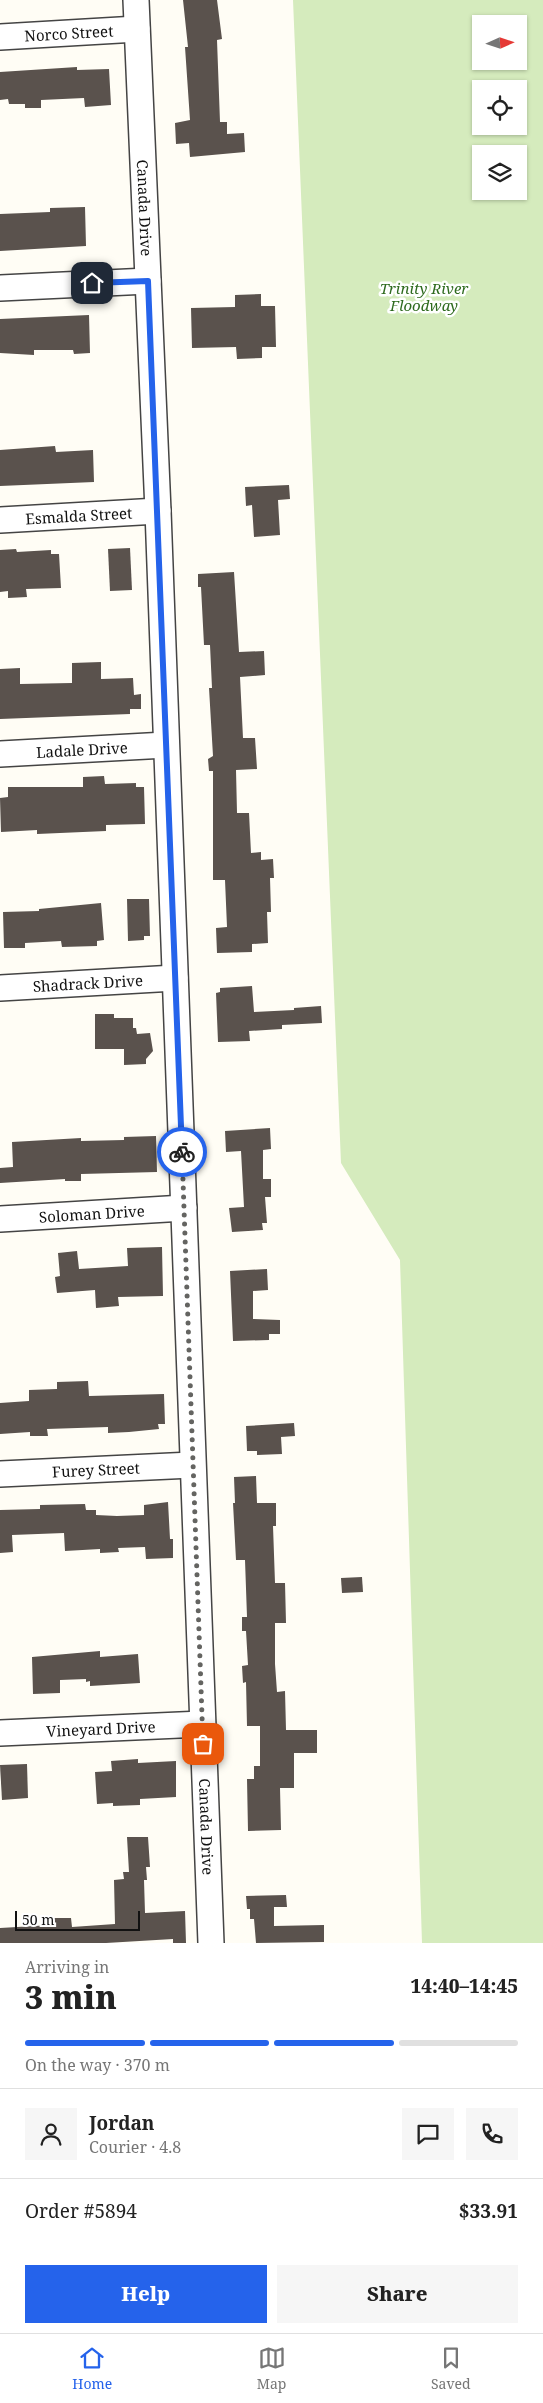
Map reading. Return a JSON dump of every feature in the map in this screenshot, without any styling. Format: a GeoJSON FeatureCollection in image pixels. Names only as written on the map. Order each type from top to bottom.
{"type":"FeatureCollection","features":[{"type":"Feature","properties":{"kind":"street","name":"Canada Drive"},"geometry":{"type":"LineString","coordinates":[[136,0],[158,511],[210,1943]]}},
{"type":"Feature","properties":{"kind":"street","name":"Norco Street"},"geometry":{"type":"LineString","coordinates":[[0,37],[137,29]]}},
{"type":"Feature","properties":{"kind":"street"},"geometry":{"type":"LineString","coordinates":[[0,288],[148,281]]}},
{"type":"Feature","properties":{"kind":"street","name":"Esmalda Street"},"geometry":{"type":"LineString","coordinates":[[0,520],[158,511]]}},
{"type":"Feature","properties":{"kind":"street","name":"Ladale Drive"},"geometry":{"type":"LineString","coordinates":[[0,754],[166,745]]}},
{"type":"Feature","properties":{"kind":"street","name":"Shadrack Drive"},"geometry":{"type":"LineString","coordinates":[[0,988],[175,978]]}},
{"type":"Feature","properties":{"kind":"street","name":"Soloman Drive"},"geometry":{"type":"LineString","coordinates":[[0,1219],[184,1208]]}},
{"type":"Feature","properties":{"kind":"street","name":"Furey Street"},"geometry":{"type":"LineString","coordinates":[[0,1474],[192,1465]]}},
{"type":"Feature","properties":{"kind":"street","name":"Vineyard Drive"},"geometry":{"type":"LineString","coordinates":[[0,1733],[202,1724]]}},
{"type":"Feature","properties":{"kind":"green space","name":"Trinity River Floodway"},"geometry":{"type":"Polygon","coordinates":[[[293,0],[543,0],[543,1943],[422,1943],[400,1260],[341,1163],[293,0]]]}},
{"type":"Feature","properties":{"kind":"building"},"geometry":{"type":"Polygon","coordinates":[[[183,0],[217,0],[222,39],[217,40],[220,122],[227,122],[227,134],[244,133],[245,152],[190,157],[189,143],[176,144],[175,123],[190,120],[185,47],[188,47],[183,0]]]}},
{"type":"Feature","properties":{"kind":"building"},"geometry":{"type":"Polygon","coordinates":[[[77,67],[77,70],[109,69],[111,105],[85,107],[84,98],[41,100],[41,108],[25,108],[25,104],[9,104],[8,99],[0,100],[0,72],[77,67]]]}},
{"type":"Feature","properties":{"kind":"building"},"geometry":{"type":"Polygon","coordinates":[[[85,207],[86,246],[0,251],[0,214],[50,212],[50,208],[85,207]]]}},
{"type":"Feature","properties":{"kind":"building"},"geometry":{"type":"Polygon","coordinates":[[[261,294],[261,306],[275,306],[276,347],[262,347],[262,358],[237,359],[236,347],[192,348],[191,308],[235,307],[235,295],[261,294]]]}},
{"type":"Feature","properties":{"kind":"building"},"geometry":{"type":"Polygon","coordinates":[[[89,315],[90,353],[74,354],[73,350],[34,350],[34,355],[0,353],[0,319],[89,315]]]}},
{"type":"Feature","properties":{"kind":"building"},"geometry":{"type":"Polygon","coordinates":[[[55,446],[56,452],[93,450],[94,482],[0,486],[0,450],[55,446]]]}},
{"type":"Feature","properties":{"kind":"building"},"geometry":{"type":"Polygon","coordinates":[[[289,485],[290,499],[278,500],[280,535],[254,537],[252,505],[246,506],[245,487],[289,485]]]}},
{"type":"Feature","properties":{"kind":"building"},"geometry":{"type":"Polygon","coordinates":[[[130,548],[132,590],[110,591],[108,549],[130,548]]]}},
{"type":"Feature","properties":{"kind":"building"},"geometry":{"type":"Polygon","coordinates":[[[16,549],[17,552],[51,550],[51,554],[59,554],[61,588],[26,589],[27,597],[8,598],[8,591],[0,592],[0,550],[16,549]]]}},
{"type":"Feature","properties":{"kind":"building"},"geometry":{"type":"Polygon","coordinates":[[[234,572],[239,652],[264,651],[265,675],[240,677],[243,738],[255,738],[257,769],[236,770],[237,813],[249,813],[251,853],[261,852],[261,860],[273,859],[274,878],[270,878],[271,912],[267,912],[268,943],[252,944],[252,952],[217,953],[216,928],[227,927],[225,880],[213,880],[213,771],[209,771],[208,759],[213,756],[209,688],[212,688],[210,645],[204,645],[201,587],[198,587],[198,574],[234,572]]]}},
{"type":"Feature","properties":{"kind":"building"},"geometry":{"type":"Polygon","coordinates":[[[101,662],[101,679],[133,678],[134,695],[141,694],[141,709],[130,709],[130,714],[0,719],[0,669],[20,668],[20,684],[72,683],[72,663],[101,662]]]}},
{"type":"Feature","properties":{"kind":"building"},"geometry":{"type":"Polygon","coordinates":[[[104,776],[105,784],[136,783],[136,787],[144,787],[145,824],[106,825],[106,831],[37,834],[37,830],[1,832],[0,798],[8,797],[8,787],[83,787],[83,777],[104,776]]]}},
{"type":"Feature","properties":{"kind":"building"},"geometry":{"type":"Polygon","coordinates":[[[127,899],[149,899],[150,936],[144,936],[144,940],[128,941],[127,899]]]}},
{"type":"Feature","properties":{"kind":"building"},"geometry":{"type":"Polygon","coordinates":[[[101,903],[104,940],[97,941],[97,946],[62,947],[61,941],[25,943],[25,948],[4,948],[3,912],[39,911],[39,909],[101,903]]]}},
{"type":"Feature","properties":{"kind":"building"},"geometry":{"type":"Polygon","coordinates":[[[252,986],[254,1012],[294,1010],[294,1008],[321,1006],[322,1023],[282,1025],[282,1029],[249,1031],[250,1041],[218,1042],[216,993],[220,992],[220,988],[252,986]]]}},
{"type":"Feature","properties":{"kind":"building"},"geometry":{"type":"Polygon","coordinates":[[[95,1014],[114,1014],[114,1018],[133,1018],[133,1028],[136,1028],[137,1034],[150,1033],[153,1051],[146,1059],[146,1064],[124,1065],[124,1049],[95,1049],[95,1014]]]}},
{"type":"Feature","properties":{"kind":"building"},"geometry":{"type":"Polygon","coordinates":[[[270,1128],[271,1149],[263,1150],[263,1179],[271,1179],[271,1197],[265,1197],[267,1223],[262,1223],[263,1230],[232,1232],[229,1208],[244,1207],[241,1151],[226,1152],[225,1131],[270,1128]]]}},
{"type":"Feature","properties":{"kind":"building"},"geometry":{"type":"Polygon","coordinates":[[[156,1136],[157,1172],[81,1174],[81,1181],[65,1181],[65,1179],[0,1183],[0,1168],[13,1167],[12,1142],[81,1138],[81,1141],[124,1140],[124,1137],[156,1136]]]}},
{"type":"Feature","properties":{"kind":"building"},"geometry":{"type":"Polygon","coordinates":[[[162,1247],[163,1296],[118,1297],[119,1306],[96,1308],[95,1290],[57,1293],[55,1277],[60,1276],[58,1253],[77,1251],[79,1269],[128,1266],[127,1248],[162,1247]]]}},
{"type":"Feature","properties":{"kind":"building"},"geometry":{"type":"Polygon","coordinates":[[[267,1269],[268,1290],[253,1291],[253,1319],[280,1320],[280,1334],[269,1334],[269,1340],[233,1341],[230,1271],[267,1269]]]}},
{"type":"Feature","properties":{"kind":"building"},"geometry":{"type":"Polygon","coordinates":[[[88,1381],[89,1396],[164,1394],[165,1424],[158,1424],[159,1429],[129,1432],[108,1433],[108,1427],[47,1429],[48,1436],[30,1436],[30,1432],[0,1434],[0,1403],[29,1401],[29,1390],[57,1389],[57,1382],[88,1381]]]}},
{"type":"Feature","properties":{"kind":"building"},"geometry":{"type":"Polygon","coordinates":[[[294,1423],[295,1436],[281,1437],[282,1454],[257,1455],[257,1451],[247,1451],[246,1426],[294,1423]]]}},
{"type":"Feature","properties":{"kind":"building"},"geometry":{"type":"Polygon","coordinates":[[[256,1476],[257,1503],[276,1503],[276,1526],[273,1526],[275,1583],[285,1583],[286,1623],[275,1623],[277,1692],[285,1691],[286,1730],[317,1730],[317,1753],[294,1753],[294,1788],[280,1788],[281,1830],[248,1831],[247,1779],[254,1779],[254,1766],[260,1766],[260,1726],[247,1726],[246,1682],[243,1683],[242,1666],[248,1665],[246,1631],[242,1631],[242,1617],[247,1617],[245,1560],[236,1560],[233,1503],[235,1503],[234,1477],[256,1476]]]}},
{"type":"Feature","properties":{"kind":"building"},"geometry":{"type":"Polygon","coordinates":[[[168,1502],[170,1539],[173,1539],[173,1558],[146,1559],[145,1547],[118,1548],[119,1552],[100,1553],[100,1549],[65,1551],[64,1533],[12,1535],[13,1552],[0,1553],[0,1510],[40,1509],[40,1505],[85,1504],[86,1510],[96,1510],[96,1515],[144,1515],[144,1505],[168,1502]]]}},
{"type":"Feature","properties":{"kind":"building"},"geometry":{"type":"Polygon","coordinates":[[[362,1577],[363,1592],[342,1593],[341,1578],[362,1577]]]}},
{"type":"Feature","properties":{"kind":"building"},"geometry":{"type":"Polygon","coordinates":[[[100,1651],[100,1657],[138,1654],[140,1683],[90,1686],[90,1681],[86,1682],[86,1679],[60,1680],[60,1693],[33,1694],[32,1657],[100,1651]]]}},
{"type":"Feature","properties":{"kind":"building"},"geometry":{"type":"Polygon","coordinates":[[[138,1759],[138,1763],[176,1761],[176,1797],[140,1799],[140,1805],[113,1806],[113,1803],[97,1804],[95,1772],[112,1771],[111,1761],[138,1759]]]}},
{"type":"Feature","properties":{"kind":"building"},"geometry":{"type":"Polygon","coordinates":[[[27,1764],[28,1798],[2,1800],[0,1765],[27,1764]]]}},
{"type":"Feature","properties":{"kind":"building"},"geometry":{"type":"Polygon","coordinates":[[[127,1837],[148,1837],[150,1867],[146,1867],[147,1880],[144,1880],[145,1913],[185,1911],[186,1943],[173,1943],[173,1939],[106,1943],[0,1943],[0,1928],[52,1925],[52,1918],[71,1918],[72,1927],[115,1924],[114,1880],[124,1879],[123,1872],[129,1872],[127,1837]]]}},
{"type":"Feature","properties":{"kind":"building"},"geometry":{"type":"Polygon","coordinates":[[[286,1895],[287,1907],[274,1907],[274,1926],[324,1925],[324,1942],[256,1943],[254,1919],[250,1919],[250,1909],[247,1909],[246,1896],[286,1895]]]}},
{"type":"Feature","properties":{"kind":"way so far"},"geometry":{"type":"LineString","coordinates":[[182,1152],[203,1744]]}},
{"type":"Feature","properties":{"kind":"route"},"geometry":{"type":"LineString","coordinates":[[92,283],[148,281],[182,1152]]}}]}
